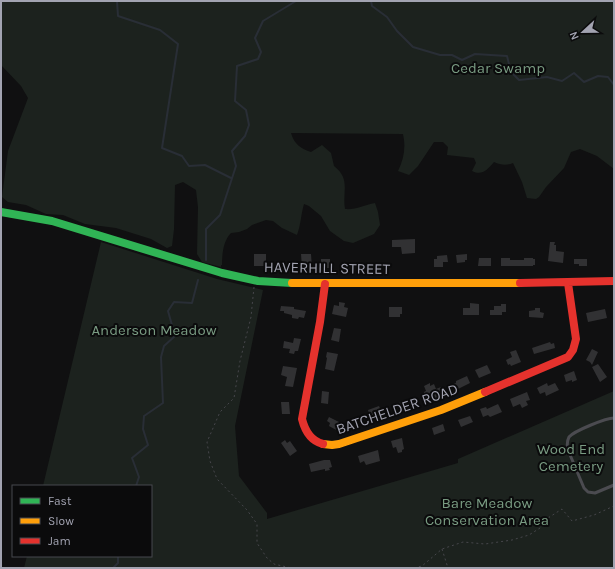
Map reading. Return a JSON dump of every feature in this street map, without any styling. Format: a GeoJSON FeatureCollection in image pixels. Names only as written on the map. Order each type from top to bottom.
{"type":"FeatureCollection","features":[{"type":"Feature","properties":{"kind":"main road","name":"HAVERHILL STREET"},"geometry":{"type":"LineString","coordinates":[[1,212],[52,222],[222,273],[255,281],[306,284],[568,284],[614,281]]}},
{"type":"Feature","properties":{"kind":"main road","name":"BATCHELDER ROAD"},"geometry":{"type":"LineString","coordinates":[[325,284],[320,322],[302,419],[304,430],[311,439],[321,444],[332,446],[441,410],[568,357],[574,350],[576,339],[568,284]]}},
{"type":"Feature","properties":{"kind":"lane"},"geometry":{"type":"LineString","coordinates":[[614,418],[608,419],[573,434],[569,438],[567,444],[586,491],[595,494],[614,485]]}},
{"type":"Feature","properties":{"kind":"path"},"geometry":{"type":"LineString","coordinates":[[255,281],[252,317],[240,361],[234,398],[220,412],[207,442],[210,461],[217,479],[247,510],[256,524],[257,543],[267,558],[274,564],[291,568]]}},
{"type":"Feature","properties":{"kind":"path"},"geometry":{"type":"LineString","coordinates":[[414,568],[422,566],[442,549],[463,542],[485,544],[512,540],[529,535],[540,528],[548,518],[562,509],[572,521],[594,515],[614,506]]}},
{"type":"Feature","properties":{"kind":"path"},"geometry":{"type":"LineString","coordinates":[[442,549],[448,568]]}},
{"type":"Feature","properties":{"kind":"green space","name":"Cedar Swamp"},"geometry":{"type":"Polygon","coordinates":[[[1,1],[614,1],[614,169],[597,156],[580,149],[571,152],[564,168],[546,187],[539,197],[536,199],[527,198],[522,182],[513,163],[504,165],[494,162],[482,172],[479,173],[472,171],[476,163],[474,158],[447,155],[448,147],[443,142],[434,142],[418,166],[409,175],[398,171],[404,153],[403,134],[291,133],[298,146],[304,149],[311,152],[322,145],[331,153],[334,166],[339,171],[344,181],[345,209],[375,203],[380,225],[374,234],[353,243],[344,241],[330,231],[321,216],[309,206],[304,204],[297,235],[282,228],[273,221],[266,220],[239,232],[231,233],[228,236],[221,267],[202,262],[197,254],[198,207],[196,190],[183,182],[175,185],[172,246],[167,248],[151,239],[116,228],[85,224],[63,215],[46,214],[26,205],[8,202],[2,197],[8,151],[28,98],[21,86],[1,65],[1,1]]]}},
{"type":"Feature","properties":{"kind":"green space","name":"Bare Meadow Conservation Area"},"geometry":{"type":"Polygon","coordinates":[[[101,242],[217,279],[263,290],[235,426],[239,476],[267,513],[267,519],[458,463],[458,459],[614,391],[614,568],[24,568],[27,557],[152,557],[152,485],[43,485],[101,242]]]}},
{"type":"Feature","properties":{"kind":"building"},"geometry":{"type":"Polygon","coordinates":[[[415,239],[415,253],[402,254],[401,247],[392,247],[392,240],[415,239]]]}},
{"type":"Feature","properties":{"kind":"building"},"geometry":{"type":"Polygon","coordinates":[[[550,242],[555,242],[554,245],[556,245],[556,251],[564,252],[563,263],[548,261],[550,242]]]}},
{"type":"Feature","properties":{"kind":"building"},"geometry":{"type":"Polygon","coordinates":[[[254,254],[266,254],[266,266],[254,266],[254,254]]]}},
{"type":"Feature","properties":{"kind":"building"},"geometry":{"type":"Polygon","coordinates":[[[301,254],[311,254],[312,268],[302,268],[301,254]]]}},
{"type":"Feature","properties":{"kind":"building"},"geometry":{"type":"Polygon","coordinates":[[[467,254],[467,260],[465,260],[465,262],[457,263],[456,255],[467,254]]]}},
{"type":"Feature","properties":{"kind":"building"},"geometry":{"type":"Polygon","coordinates":[[[447,255],[448,262],[443,262],[443,267],[434,267],[434,259],[437,259],[437,256],[447,255]]]}},
{"type":"Feature","properties":{"kind":"building"},"geometry":{"type":"Polygon","coordinates":[[[479,258],[491,258],[491,266],[478,266],[479,258]]]}},
{"type":"Feature","properties":{"kind":"building"},"geometry":{"type":"Polygon","coordinates":[[[501,258],[510,258],[510,260],[524,260],[524,258],[533,258],[535,259],[535,265],[501,266],[501,258]]]}},
{"type":"Feature","properties":{"kind":"building"},"geometry":{"type":"Polygon","coordinates":[[[321,259],[330,259],[330,268],[321,268],[321,259]]]}},
{"type":"Feature","properties":{"kind":"building"},"geometry":{"type":"Polygon","coordinates":[[[574,259],[587,259],[587,266],[579,266],[579,264],[574,264],[574,259]]]}},
{"type":"Feature","properties":{"kind":"building"},"geometry":{"type":"Polygon","coordinates":[[[339,302],[345,303],[344,307],[348,308],[346,317],[332,314],[334,305],[339,306],[339,302]]]}},
{"type":"Feature","properties":{"kind":"building"},"geometry":{"type":"Polygon","coordinates":[[[470,303],[479,304],[479,315],[463,315],[463,308],[470,308],[470,303]]]}},
{"type":"Feature","properties":{"kind":"building"},"geometry":{"type":"Polygon","coordinates":[[[501,304],[506,304],[506,312],[502,312],[502,315],[490,315],[490,310],[494,310],[494,306],[501,306],[501,304]]]}},
{"type":"Feature","properties":{"kind":"building"},"geometry":{"type":"Polygon","coordinates":[[[281,306],[294,307],[294,309],[306,311],[304,318],[292,318],[292,315],[284,313],[284,311],[280,311],[281,306]]]}},
{"type":"Feature","properties":{"kind":"building"},"geometry":{"type":"Polygon","coordinates":[[[389,307],[402,307],[402,314],[400,314],[400,317],[389,317],[389,307]]]}},
{"type":"Feature","properties":{"kind":"building"},"geometry":{"type":"Polygon","coordinates":[[[535,308],[540,308],[540,312],[544,313],[543,318],[529,317],[529,311],[535,310],[535,308]]]}},
{"type":"Feature","properties":{"kind":"building"},"geometry":{"type":"Polygon","coordinates":[[[605,309],[607,318],[588,322],[586,313],[605,309]]]}},
{"type":"Feature","properties":{"kind":"building"},"geometry":{"type":"Polygon","coordinates":[[[334,328],[341,329],[339,342],[331,340],[334,328]]]}},
{"type":"Feature","properties":{"kind":"building"},"geometry":{"type":"Polygon","coordinates":[[[294,338],[301,339],[298,351],[295,351],[294,354],[289,353],[290,349],[283,348],[284,341],[293,343],[294,338]]]}},
{"type":"Feature","properties":{"kind":"building"},"geometry":{"type":"Polygon","coordinates":[[[550,342],[551,344],[554,343],[555,348],[534,354],[532,348],[550,342]]]}},
{"type":"Feature","properties":{"kind":"building"},"geometry":{"type":"Polygon","coordinates":[[[592,349],[598,352],[592,365],[586,360],[592,349]]]}},
{"type":"Feature","properties":{"kind":"building"},"geometry":{"type":"Polygon","coordinates":[[[516,350],[521,362],[511,366],[510,364],[508,365],[506,360],[512,357],[510,352],[516,350]]]}},
{"type":"Feature","properties":{"kind":"building"},"geometry":{"type":"Polygon","coordinates":[[[327,352],[338,354],[334,371],[325,369],[327,352]]]}},
{"type":"Feature","properties":{"kind":"building"},"geometry":{"type":"Polygon","coordinates":[[[598,364],[607,377],[600,382],[592,367],[598,364]]]}},
{"type":"Feature","properties":{"kind":"building"},"geometry":{"type":"Polygon","coordinates":[[[487,365],[491,373],[479,378],[475,370],[487,365]]]}},
{"type":"Feature","properties":{"kind":"building"},"geometry":{"type":"Polygon","coordinates":[[[283,366],[297,368],[293,387],[285,386],[287,377],[281,375],[283,366]]]}},
{"type":"Feature","properties":{"kind":"building"},"geometry":{"type":"Polygon","coordinates":[[[574,371],[577,380],[566,382],[564,375],[574,371]]]}},
{"type":"Feature","properties":{"kind":"building"},"geometry":{"type":"Polygon","coordinates":[[[467,376],[470,383],[456,390],[453,384],[467,376]]]}},
{"type":"Feature","properties":{"kind":"building"},"geometry":{"type":"Polygon","coordinates":[[[430,383],[430,386],[434,384],[436,389],[441,387],[444,394],[427,402],[424,395],[424,392],[426,391],[424,386],[430,383]]]}},
{"type":"Feature","properties":{"kind":"building"},"geometry":{"type":"Polygon","coordinates":[[[547,383],[548,386],[555,383],[559,390],[546,396],[545,392],[540,394],[537,388],[547,383]]]}},
{"type":"Feature","properties":{"kind":"building"},"geometry":{"type":"Polygon","coordinates":[[[322,391],[329,392],[328,404],[321,403],[322,391]]]}},
{"type":"Feature","properties":{"kind":"building"},"geometry":{"type":"Polygon","coordinates":[[[527,392],[530,400],[526,401],[528,405],[522,408],[520,404],[513,407],[510,399],[527,392]]]}},
{"type":"Feature","properties":{"kind":"building"},"geometry":{"type":"Polygon","coordinates":[[[413,398],[416,404],[402,410],[399,403],[413,398]]]}},
{"type":"Feature","properties":{"kind":"building"},"geometry":{"type":"Polygon","coordinates":[[[281,402],[289,402],[290,414],[282,414],[281,402]]]}},
{"type":"Feature","properties":{"kind":"building"},"geometry":{"type":"Polygon","coordinates":[[[498,404],[502,412],[490,417],[488,415],[483,417],[480,409],[486,407],[487,409],[498,404]]]}},
{"type":"Feature","properties":{"kind":"building"},"geometry":{"type":"Polygon","coordinates":[[[379,406],[383,416],[371,420],[368,410],[379,406]]]}},
{"type":"Feature","properties":{"kind":"building"},"geometry":{"type":"Polygon","coordinates":[[[470,416],[473,422],[461,427],[458,420],[470,416]]]}},
{"type":"Feature","properties":{"kind":"building"},"geometry":{"type":"Polygon","coordinates":[[[329,417],[343,424],[340,432],[329,426],[330,423],[327,421],[329,417]]]}},
{"type":"Feature","properties":{"kind":"building"},"geometry":{"type":"Polygon","coordinates":[[[443,424],[445,431],[434,435],[432,428],[443,424]]]}},
{"type":"Feature","properties":{"kind":"building"},"geometry":{"type":"Polygon","coordinates":[[[402,438],[404,449],[402,452],[398,453],[396,447],[393,448],[391,441],[402,438]]]}},
{"type":"Feature","properties":{"kind":"building"},"geometry":{"type":"Polygon","coordinates":[[[285,440],[287,443],[290,441],[297,451],[290,456],[281,443],[285,440]]]}},
{"type":"Feature","properties":{"kind":"building"},"geometry":{"type":"Polygon","coordinates":[[[378,450],[380,461],[366,465],[364,461],[360,463],[358,456],[378,450]]]}},
{"type":"Feature","properties":{"kind":"building"},"geometry":{"type":"Polygon","coordinates":[[[330,460],[332,467],[329,468],[330,470],[325,471],[325,469],[311,472],[309,464],[330,460]]]}},
{"type":"Feature","properties":{"kind":"waterway"},"geometry":{"type":"LineString","coordinates":[[117,1],[118,16],[160,30],[178,44],[162,148],[182,156],[189,166],[205,165],[231,178]]}},
{"type":"Feature","properties":{"kind":"waterway"},"geometry":{"type":"LineString","coordinates":[[206,260],[206,229],[220,215],[236,166],[232,151],[245,136],[249,125],[246,110],[235,101],[237,66],[258,59],[261,52],[255,38],[263,21],[296,1]]}},
{"type":"Feature","properties":{"kind":"waterway"},"geometry":{"type":"LineString","coordinates":[[371,1],[372,6],[387,17],[397,31],[413,47],[440,55],[452,55],[462,60],[475,54],[507,56],[511,72],[519,80],[547,77],[562,81],[574,73],[584,82],[598,76],[608,77],[614,85]]}},
{"type":"Feature","properties":{"kind":"waterway"},"geometry":{"type":"LineString","coordinates":[[136,485],[139,477],[132,458],[148,445],[143,429],[144,416],[163,403],[161,357],[164,346],[175,336],[168,311],[174,302],[192,303],[198,280]]}},
{"type":"Feature","properties":{"kind":"waterway"},"geometry":{"type":"LineString","coordinates":[[113,568],[118,563],[118,557]]}},
{"type":"Feature","properties":{"kind":"traffic: fast"},"geometry":{"type":"LineString","coordinates":[[1,212],[52,221],[222,273],[258,281],[292,283]]}},
{"type":"Feature","properties":{"kind":"traffic: slow"},"geometry":{"type":"LineString","coordinates":[[292,283],[520,283]]}},
{"type":"Feature","properties":{"kind":"traffic: slow"},"geometry":{"type":"LineString","coordinates":[[323,444],[339,444],[441,410],[485,392]]}},
{"type":"Feature","properties":{"kind":"traffic: jam"},"geometry":{"type":"LineString","coordinates":[[520,283],[614,281]]}},
{"type":"Feature","properties":{"kind":"traffic: jam"},"geometry":{"type":"LineString","coordinates":[[485,392],[568,357],[573,350],[576,339],[568,283]]}},
{"type":"Feature","properties":{"kind":"traffic: jam"},"geometry":{"type":"LineString","coordinates":[[323,444],[315,441],[309,435],[302,419],[320,322],[325,284]]}},
{"type":"Feature","properties":{"kind":"park label","name":"Anderson Meadow"},"geometry":{"type":"Point","coordinates":[154,330]}},
{"type":"Feature","properties":{"kind":"park label","name":"Wood End Cemetery"},"geometry":{"type":"Point","coordinates":[571,458]}}]}
